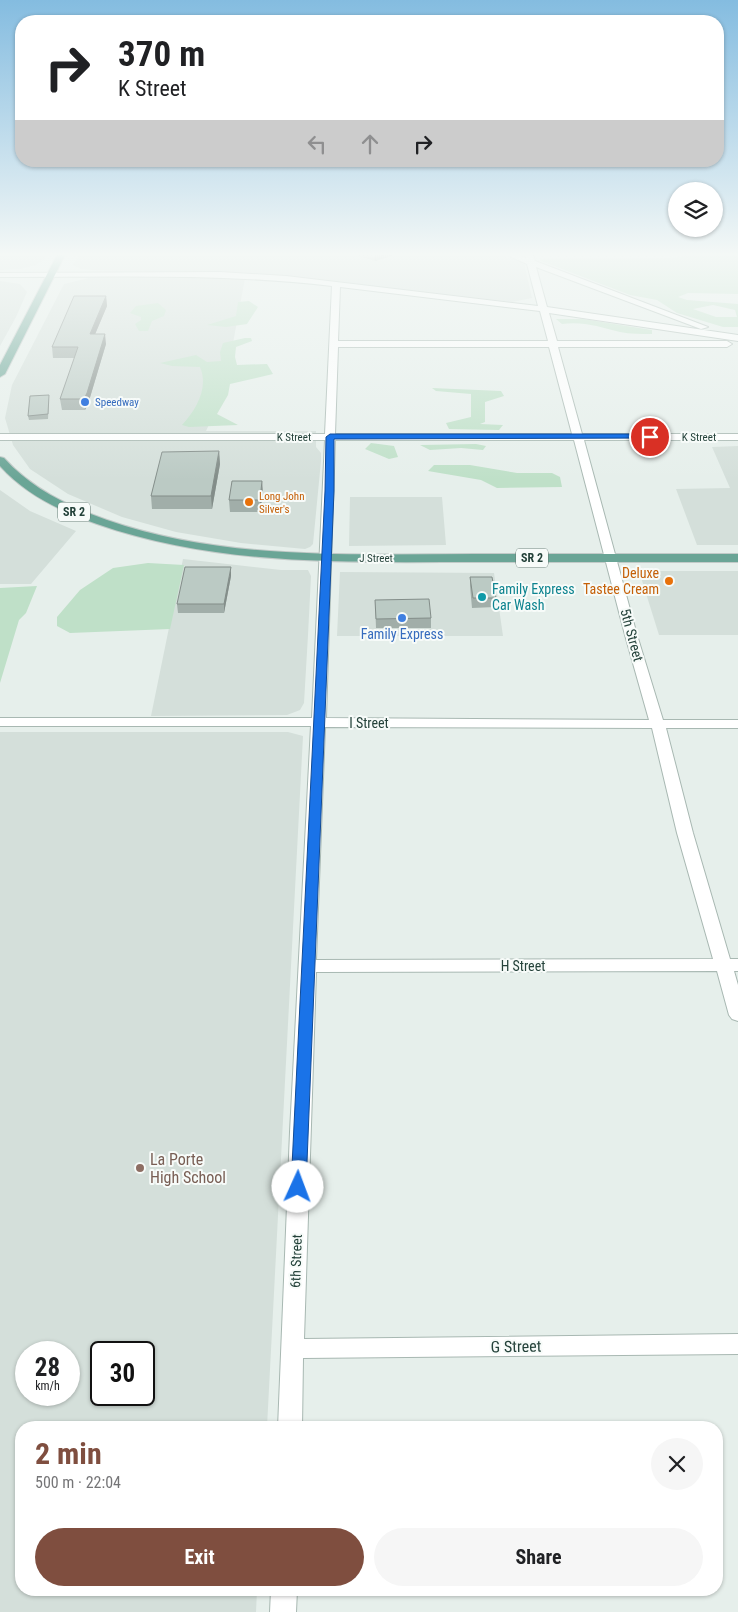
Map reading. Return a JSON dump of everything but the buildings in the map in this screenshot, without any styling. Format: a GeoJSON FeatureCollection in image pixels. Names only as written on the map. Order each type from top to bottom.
{"type":"FeatureCollection","features":[{"type":"Feature","properties":{"kind":"main road"},"geometry":{"type":"LineString","coordinates":[[0,374],[23,330]]}},
{"type":"Feature","properties":{"kind":"main road","name":"J Street"},"geometry":{"type":"LineString","coordinates":[[0,460],[26,485],[60,506],[99,522],[137,534],[192,546],[238,553],[325,558],[738,558]]}},
{"type":"Feature","properties":{"kind":"street","name":"6th Street"},"geometry":{"type":"LineString","coordinates":[[290,1421],[307,966],[329,491],[334,330]]}},
{"type":"Feature","properties":{"kind":"street","name":"5th Street"},"geometry":{"type":"LineString","coordinates":[[549,330],[657,724],[685,833],[731,965],[738,1015]]}},
{"type":"Feature","properties":{"kind":"street"},"geometry":{"type":"LineString","coordinates":[[675,330],[736,340]]}},
{"type":"Feature","properties":{"kind":"street"},"geometry":{"type":"LineString","coordinates":[[711,330],[736,340]]}},
{"type":"Feature","properties":{"kind":"street"},"geometry":{"type":"LineString","coordinates":[[333,344],[553,344],[736,340]]}},
{"type":"Feature","properties":{"kind":"street","name":"K Street"},"geometry":{"type":"LineString","coordinates":[[0,437],[738,436]]}},
{"type":"Feature","properties":{"kind":"street","name":"I Street"},"geometry":{"type":"LineString","coordinates":[[0,722],[738,724]]}},
{"type":"Feature","properties":{"kind":"street","name":"H Street"},"geometry":{"type":"LineString","coordinates":[[307,966],[731,965]]}},
{"type":"Feature","properties":{"kind":"street","name":"G Street"},"geometry":{"type":"LineString","coordinates":[[293,1348],[738,1344]]}},
{"type":"Feature","properties":{"kind":"street"},"geometry":{"type":"LineString","coordinates":[[283,1612],[284,1596]]}},
{"type":"Feature","properties":{"kind":"shaded area"},"geometry":{"type":"Polygon","coordinates":[[[0,330],[9,330],[0,346],[0,330]]]}},
{"type":"Feature","properties":{"kind":"shaded area"},"geometry":{"type":"Polygon","coordinates":[[[40,330],[235,330],[224,392],[206,431],[316,431],[316,447],[321,453],[321,461],[313,544],[305,549],[241,543],[176,532],[122,517],[68,494],[30,469],[13,445],[5,418],[12,385],[40,330]]]}},
{"type":"Feature","properties":{"kind":"shaded area"},"geometry":{"type":"Polygon","coordinates":[[[738,446],[738,545],[697,545],[676,489],[730,488],[712,447],[738,446]]]}},
{"type":"Feature","properties":{"kind":"shaded area"},"geometry":{"type":"Polygon","coordinates":[[[0,490],[30,511],[76,531],[31,584],[0,584],[0,490]]]}},
{"type":"Feature","properties":{"kind":"shaded area"},"geometry":{"type":"Polygon","coordinates":[[[350,497],[442,497],[446,545],[349,546],[350,497]]]}},
{"type":"Feature","properties":{"kind":"shaded area"},"geometry":{"type":"Polygon","coordinates":[[[183,559],[281,570],[308,570],[311,576],[308,635],[304,703],[300,710],[287,715],[151,716],[183,559]]]}},
{"type":"Feature","properties":{"kind":"shaded area"},"geometry":{"type":"Polygon","coordinates":[[[639,571],[738,571],[738,635],[659,635],[639,571]]]}},
{"type":"Feature","properties":{"kind":"shaded area"},"geometry":{"type":"Polygon","coordinates":[[[340,572],[494,573],[503,636],[337,636],[340,572]]]}},
{"type":"Feature","properties":{"kind":"shaded area","name":"La Porte High School"},"geometry":{"type":"Polygon","coordinates":[[[0,732],[288,732],[303,736],[267,1421],[15,1421],[15,1596],[257,1596],[256,1612],[0,1612],[0,732]]]}},
{"type":"Feature","properties":{"kind":"green space"},"geometry":{"type":"Polygon","coordinates":[[[614,330],[652,330],[652,334],[624,333],[614,330]]]}},
{"type":"Feature","properties":{"kind":"green space"},"geometry":{"type":"Polygon","coordinates":[[[251,338],[252,341],[236,347],[235,357],[237,365],[267,364],[273,374],[230,384],[228,395],[217,414],[238,425],[189,427],[182,425],[192,413],[200,398],[203,383],[200,367],[172,366],[160,363],[196,355],[207,362],[221,361],[220,352],[223,343],[251,338]]]}},
{"type":"Feature","properties":{"kind":"green space"},"geometry":{"type":"Polygon","coordinates":[[[432,388],[501,391],[504,396],[485,402],[485,422],[480,424],[503,425],[499,430],[449,429],[446,423],[471,417],[471,394],[436,391],[432,388]]]}},
{"type":"Feature","properties":{"kind":"green space"},"geometry":{"type":"Polygon","coordinates":[[[371,443],[394,446],[398,457],[389,459],[365,449],[371,443]]]}},
{"type":"Feature","properties":{"kind":"green space"},"geometry":{"type":"Polygon","coordinates":[[[476,444],[486,446],[483,450],[461,448],[430,450],[420,445],[476,444]]]}},
{"type":"Feature","properties":{"kind":"green space"},"geometry":{"type":"Polygon","coordinates":[[[434,465],[470,465],[517,473],[552,473],[560,477],[562,487],[497,488],[481,480],[428,471],[434,465]]]}},
{"type":"Feature","properties":{"kind":"green space"},"geometry":{"type":"Polygon","coordinates":[[[148,563],[184,565],[170,629],[70,633],[57,626],[57,617],[80,590],[113,568],[148,563]]]}},
{"type":"Feature","properties":{"kind":"green space"},"geometry":{"type":"Polygon","coordinates":[[[37,586],[26,613],[19,620],[0,683],[0,588],[37,586]]]}},
{"type":"Feature","properties":{"kind":"place","name":"Speedway"},"geometry":{"type":"Point","coordinates":[85,402]}},
{"type":"Feature","properties":{"kind":"place","name":"Long John Silver's"},"geometry":{"type":"Point","coordinates":[249,502]}},
{"type":"Feature","properties":{"kind":"place","name":"Deluxe Tastee Cream"},"geometry":{"type":"Point","coordinates":[669,581]}},
{"type":"Feature","properties":{"kind":"place","name":"Family Express Car Wash"},"geometry":{"type":"Point","coordinates":[482,597]}},
{"type":"Feature","properties":{"kind":"place","name":"Family Express"},"geometry":{"type":"Point","coordinates":[402,618]}},
{"type":"Feature","properties":{"kind":"place","name":"La Porte High School"},"geometry":{"type":"Point","coordinates":[140,1168]}},
{"type":"Feature","properties":{"kind":"route"},"geometry":{"type":"LineString","coordinates":[[298,1187],[319,742],[330,437],[650,437]]}}]}
